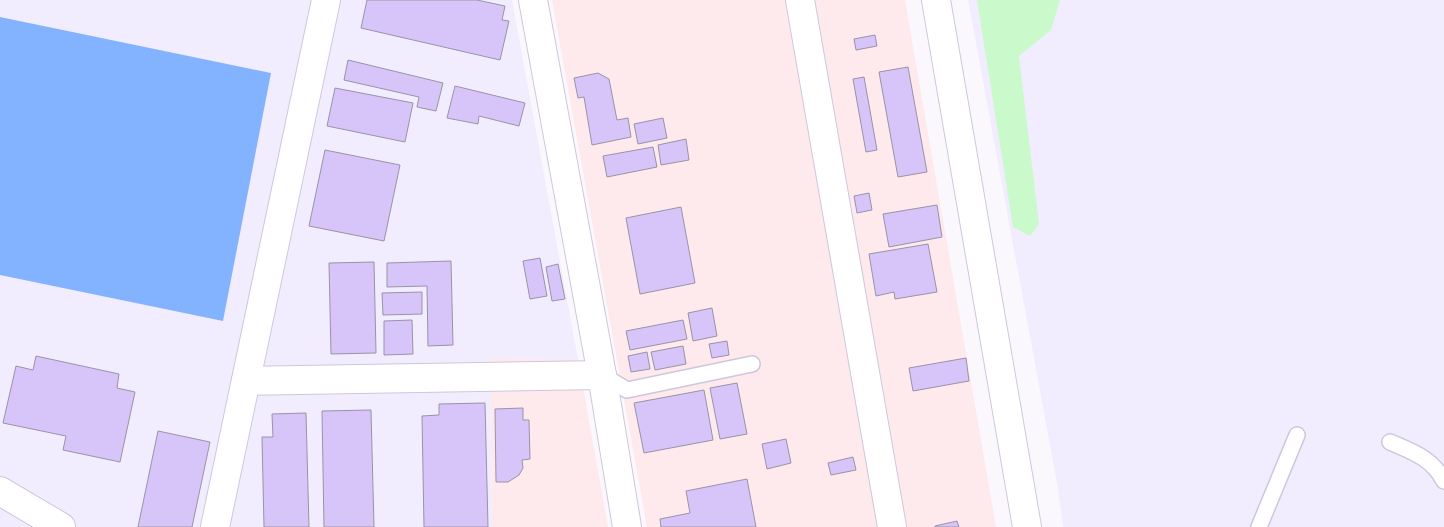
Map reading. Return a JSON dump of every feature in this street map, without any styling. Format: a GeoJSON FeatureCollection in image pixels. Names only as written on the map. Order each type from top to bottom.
{"type":"FeatureCollection","features":[{"type":"Feature","properties":{"kind":"street"},"geometry":{"type":"LineString","coordinates":[[215,527],[326,0]]}},
{"type":"Feature","properties":{"kind":"street"},"geometry":{"type":"LineString","coordinates":[[533,0],[602,375],[627,527]]}},
{"type":"Feature","properties":{"kind":"street"},"geometry":{"type":"LineString","coordinates":[[800,0],[892,527]]}},
{"type":"Feature","properties":{"kind":"street"},"geometry":{"type":"LineString","coordinates":[[936,0],[1027,527]]}},
{"type":"Feature","properties":{"kind":"street"},"geometry":{"type":"LineString","coordinates":[[246,381],[602,375]]}},
{"type":"Feature","properties":{"kind":"street"},"geometry":{"type":"LineString","coordinates":[[0,491],[61,527]]}},
{"type":"Feature","properties":{"kind":"lane"},"geometry":{"type":"LineString","coordinates":[[602,375],[627,390],[752,364]]}},
{"type":"Feature","properties":{"kind":"lane"},"geometry":{"type":"LineString","coordinates":[[1259,527],[1297,435]]}},
{"type":"Feature","properties":{"kind":"lane"},"geometry":{"type":"LineString","coordinates":[[1390,442],[1422,456],[1439,472],[1444,481]]}},
{"type":"Feature","properties":{"kind":"shaded area"},"geometry":{"type":"Polygon","coordinates":[[[0,0],[512,0],[578,359],[490,358],[492,527],[0,527],[0,0]]]}},
{"type":"Feature","properties":{"kind":"shaded area"},"geometry":{"type":"Polygon","coordinates":[[[552,0],[905,0],[996,527],[647,527],[552,0]]]}},
{"type":"Feature","properties":{"kind":"shaded area"},"geometry":{"type":"Polygon","coordinates":[[[968,0],[1444,0],[1444,527],[1063,527],[1058,489],[968,0]]]}},
{"type":"Feature","properties":{"kind":"shaded area"},"geometry":{"type":"Polygon","coordinates":[[[490,358],[578,359],[608,527],[492,527],[490,358]]]}},
{"type":"Feature","properties":{"kind":"green space"},"geometry":{"type":"Polygon","coordinates":[[[977,0],[1060,0],[1051,30],[1019,56],[1039,224],[1030,236],[1013,227],[977,0]]]}},
{"type":"Feature","properties":{"kind":"water"},"geometry":{"type":"Polygon","coordinates":[[[0,17],[271,73],[223,321],[0,275],[0,17]]]}},
{"type":"Feature","properties":{"kind":"building"},"geometry":{"type":"Polygon","coordinates":[[[367,0],[477,0],[505,6],[502,20],[509,21],[500,60],[361,28],[367,0]]]}},
{"type":"Feature","properties":{"kind":"building"},"geometry":{"type":"Polygon","coordinates":[[[875,35],[877,46],[856,50],[854,39],[875,35]]]}},
{"type":"Feature","properties":{"kind":"building"},"geometry":{"type":"Polygon","coordinates":[[[348,60],[443,83],[436,111],[417,107],[419,97],[344,80],[348,60]]]}},
{"type":"Feature","properties":{"kind":"building"},"geometry":{"type":"Polygon","coordinates":[[[908,67],[927,172],[898,177],[879,72],[908,67]]]}},
{"type":"Feature","properties":{"kind":"building"},"geometry":{"type":"Polygon","coordinates":[[[598,73],[609,79],[617,120],[628,118],[631,137],[592,145],[584,97],[578,98],[574,78],[598,73]]]}},
{"type":"Feature","properties":{"kind":"building"},"geometry":{"type":"Polygon","coordinates":[[[864,77],[877,150],[866,152],[853,79],[864,77]]]}},
{"type":"Feature","properties":{"kind":"building"},"geometry":{"type":"Polygon","coordinates":[[[455,86],[525,103],[519,126],[479,116],[478,124],[447,118],[455,86]]]}},
{"type":"Feature","properties":{"kind":"building"},"geometry":{"type":"Polygon","coordinates":[[[335,88],[413,103],[405,142],[327,126],[335,88]]]}},
{"type":"Feature","properties":{"kind":"building"},"geometry":{"type":"Polygon","coordinates":[[[663,118],[667,138],[638,144],[634,124],[663,118]]]}},
{"type":"Feature","properties":{"kind":"building"},"geometry":{"type":"Polygon","coordinates":[[[686,139],[689,160],[661,165],[658,145],[686,139]]]}},
{"type":"Feature","properties":{"kind":"building"},"geometry":{"type":"Polygon","coordinates":[[[653,147],[657,167],[607,177],[603,156],[653,147]]]}},
{"type":"Feature","properties":{"kind":"building"},"geometry":{"type":"Polygon","coordinates":[[[325,150],[400,165],[384,241],[309,226],[325,150]]]}},
{"type":"Feature","properties":{"kind":"building"},"geometry":{"type":"Polygon","coordinates":[[[869,193],[872,210],[857,213],[854,196],[869,193]]]}},
{"type":"Feature","properties":{"kind":"building"},"geometry":{"type":"Polygon","coordinates":[[[937,205],[942,237],[889,247],[883,214],[937,205]]]}},
{"type":"Feature","properties":{"kind":"building"},"geometry":{"type":"Polygon","coordinates":[[[681,207],[695,283],[640,294],[626,218],[681,207]]]}},
{"type":"Feature","properties":{"kind":"building"},"geometry":{"type":"Polygon","coordinates":[[[928,244],[937,292],[895,299],[894,292],[876,296],[869,254],[928,244]]]}},
{"type":"Feature","properties":{"kind":"building"},"geometry":{"type":"Polygon","coordinates":[[[540,258],[547,296],[530,299],[523,261],[540,258]]]}},
{"type":"Feature","properties":{"kind":"building"},"geometry":{"type":"Polygon","coordinates":[[[451,261],[453,345],[428,346],[427,286],[387,287],[387,263],[451,261]]]}},
{"type":"Feature","properties":{"kind":"building"},"geometry":{"type":"Polygon","coordinates":[[[374,262],[376,353],[331,354],[329,263],[374,262]]]}},
{"type":"Feature","properties":{"kind":"building"},"geometry":{"type":"Polygon","coordinates":[[[558,264],[565,299],[552,301],[546,267],[558,264]]]}},
{"type":"Feature","properties":{"kind":"building"},"geometry":{"type":"Polygon","coordinates":[[[422,292],[422,314],[383,315],[382,293],[422,292]]]}},
{"type":"Feature","properties":{"kind":"building"},"geometry":{"type":"Polygon","coordinates":[[[712,308],[717,336],[693,341],[688,313],[712,308]]]}},
{"type":"Feature","properties":{"kind":"building"},"geometry":{"type":"Polygon","coordinates":[[[412,320],[413,354],[384,355],[384,321],[412,320]]]}},
{"type":"Feature","properties":{"kind":"building"},"geometry":{"type":"Polygon","coordinates":[[[683,320],[687,339],[630,350],[626,331],[683,320]]]}},
{"type":"Feature","properties":{"kind":"building"},"geometry":{"type":"Polygon","coordinates":[[[727,341],[729,355],[712,358],[709,344],[727,341]]]}},
{"type":"Feature","properties":{"kind":"building"},"geometry":{"type":"Polygon","coordinates":[[[683,346],[686,364],[655,370],[651,352],[683,346]]]}},
{"type":"Feature","properties":{"kind":"building"},"geometry":{"type":"Polygon","coordinates":[[[647,352],[650,369],[631,372],[628,356],[647,352]]]}},
{"type":"Feature","properties":{"kind":"building"},"geometry":{"type":"Polygon","coordinates":[[[36,356],[119,374],[117,388],[135,392],[120,462],[63,450],[66,436],[3,423],[16,366],[33,370],[36,356]]]}},
{"type":"Feature","properties":{"kind":"building"},"geometry":{"type":"Polygon","coordinates":[[[966,358],[969,381],[913,391],[909,368],[966,358]]]}},
{"type":"Feature","properties":{"kind":"building"},"geometry":{"type":"Polygon","coordinates":[[[737,383],[747,434],[720,439],[710,388],[737,383]]]}},
{"type":"Feature","properties":{"kind":"building"},"geometry":{"type":"Polygon","coordinates":[[[704,390],[713,440],[644,453],[634,403],[704,390]]]}},
{"type":"Feature","properties":{"kind":"building"},"geometry":{"type":"Polygon","coordinates":[[[485,403],[488,527],[424,527],[422,416],[439,415],[439,404],[485,403]]]}},
{"type":"Feature","properties":{"kind":"building"},"geometry":{"type":"Polygon","coordinates":[[[523,408],[523,420],[529,420],[530,459],[522,460],[523,468],[519,475],[508,482],[496,482],[495,409],[523,408]]]}},
{"type":"Feature","properties":{"kind":"building"},"geometry":{"type":"Polygon","coordinates":[[[371,410],[374,527],[324,527],[322,411],[371,410]]]}},
{"type":"Feature","properties":{"kind":"building"},"geometry":{"type":"Polygon","coordinates":[[[306,413],[309,527],[264,527],[262,437],[273,437],[272,414],[306,413]]]}},
{"type":"Feature","properties":{"kind":"building"},"geometry":{"type":"Polygon","coordinates":[[[158,431],[210,442],[192,527],[138,527],[158,431]]]}},
{"type":"Feature","properties":{"kind":"building"},"geometry":{"type":"Polygon","coordinates":[[[786,439],[791,463],[767,469],[762,444],[786,439]]]}},
{"type":"Feature","properties":{"kind":"building"},"geometry":{"type":"Polygon","coordinates":[[[853,457],[856,470],[831,475],[828,463],[853,457]]]}},
{"type":"Feature","properties":{"kind":"building"},"geometry":{"type":"Polygon","coordinates":[[[747,479],[756,527],[661,527],[660,519],[690,513],[686,491],[747,479]]]}},
{"type":"Feature","properties":{"kind":"building"},"geometry":{"type":"Polygon","coordinates":[[[957,521],[959,527],[935,527],[935,526],[957,521]]]}}]}
